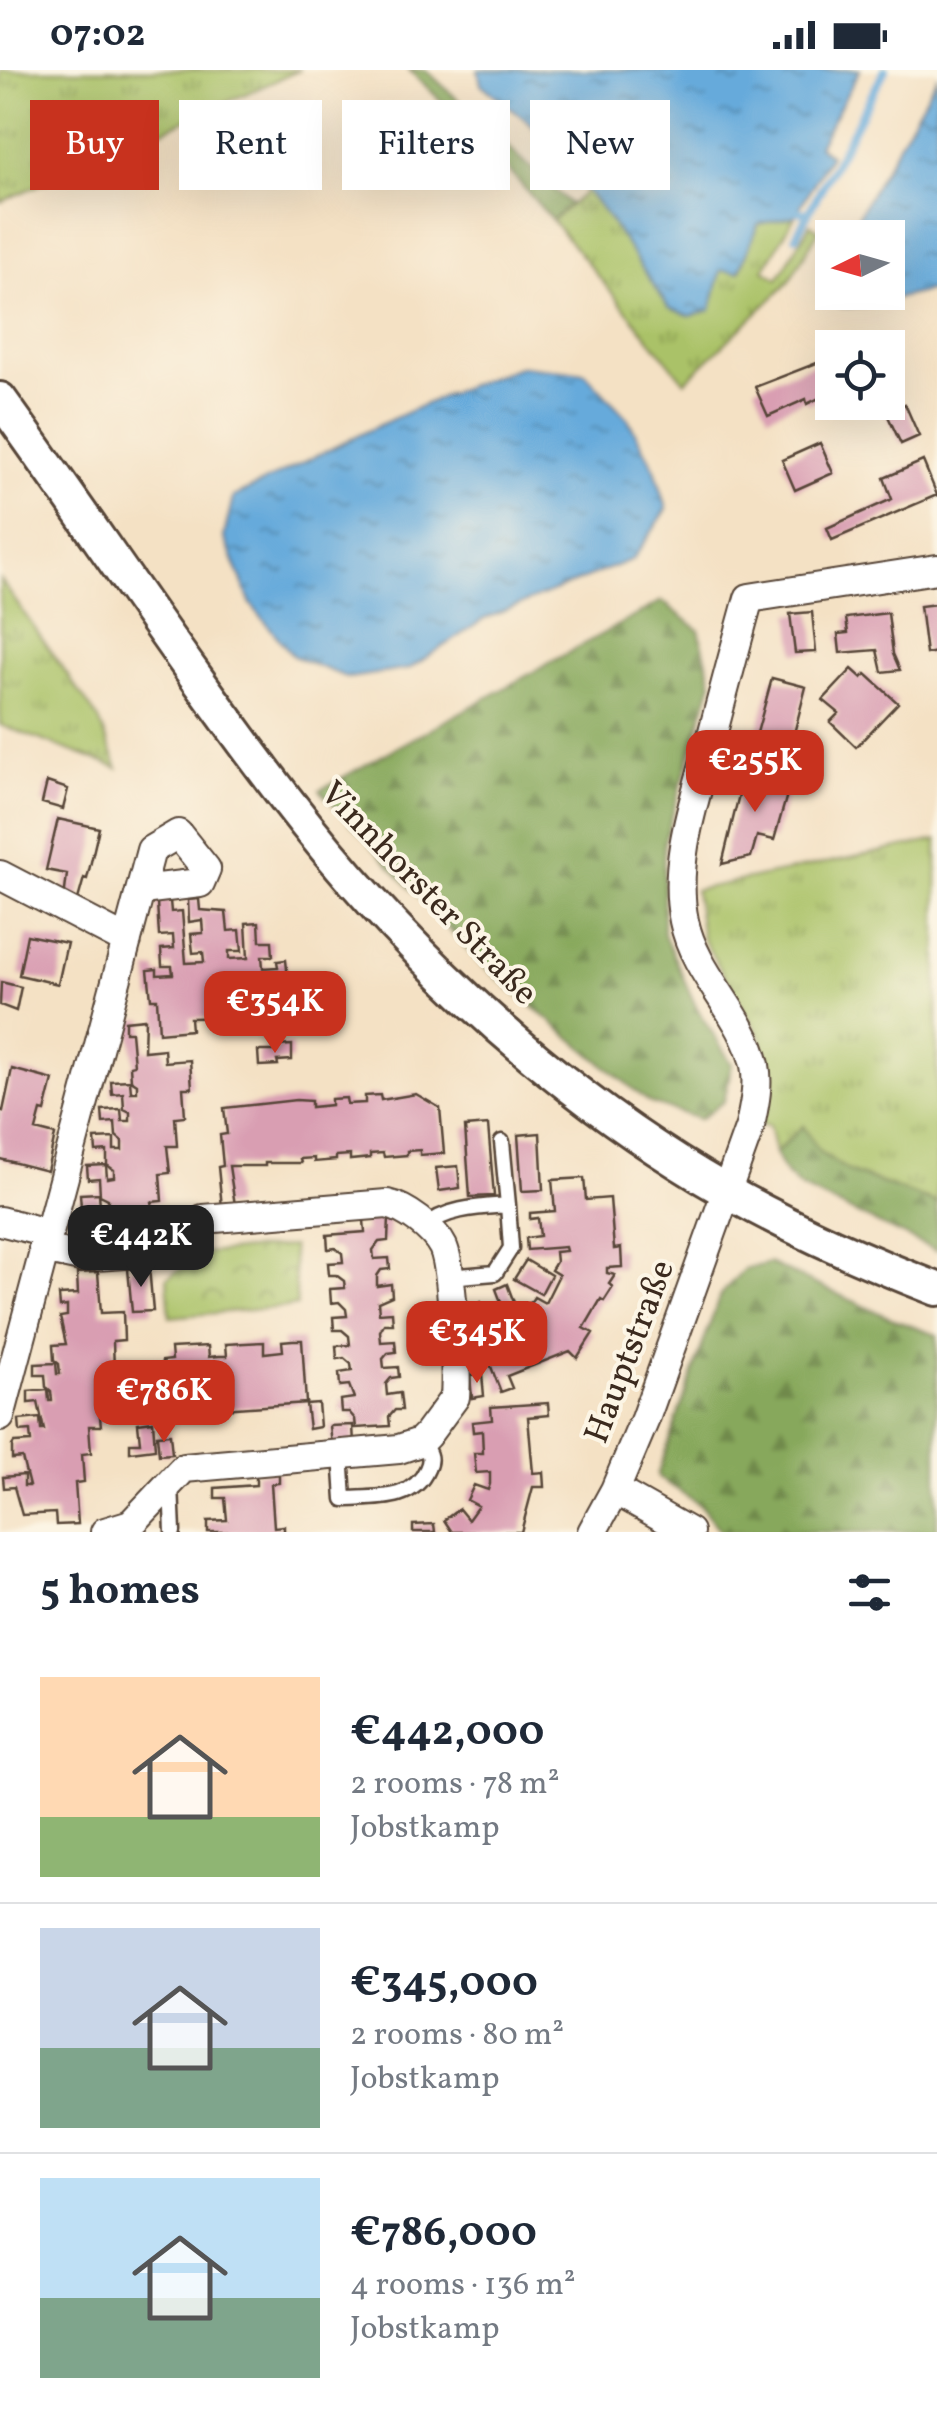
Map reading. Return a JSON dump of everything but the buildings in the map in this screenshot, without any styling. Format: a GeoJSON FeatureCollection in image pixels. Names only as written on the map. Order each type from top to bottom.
{"type":"FeatureCollection","features":[{"type":"Feature","properties":{"kind":"street","name":"Vinnhorster Straße"},"geometry":{"type":"LineString","coordinates":[[0,399],[288,802],[365,892],[490,1018],[576,1090],[676,1162],[728,1193],[937,1289]]}},
{"type":"Feature","properties":{"kind":"street","name":"Hauptstraße"},"geometry":{"type":"LineString","coordinates":[[592,1532],[646,1420],[728,1193],[757,1094],[754,1064],[739,1028],[700,966],[684,921],[681,872],[688,824],[748,598],[937,569]]}},
{"type":"Feature","properties":{"kind":"street"},"geometry":{"type":"LineString","coordinates":[[0,876],[126,941]]}},
{"type":"Feature","properties":{"kind":"street"},"geometry":{"type":"LineString","coordinates":[[0,1418],[142,890]]}},
{"type":"Feature","properties":{"kind":"street"},"geometry":{"type":"LineString","coordinates":[[0,1221],[81,1257],[169,1251],[203,1219],[387,1204],[424,1227],[442,1247],[448,1277],[455,1397],[420,1442],[399,1449],[184,1468],[131,1524],[108,1532]]}},
{"type":"Feature","properties":{"kind":"street"},"geometry":{"type":"LineString","coordinates":[[615,1490],[689,1532]]}},
{"type":"Feature","properties":{"kind":"lane"},"geometry":{"type":"LineString","coordinates":[[448,1277],[496,1273],[511,1248],[502,1142]]}},
{"type":"Feature","properties":{"kind":"lane"},"geometry":{"type":"LineString","coordinates":[[424,1227],[436,1217],[466,1208],[508,1205]]}},
{"type":"Feature","properties":{"kind":"lane"},"geometry":{"type":"LineString","coordinates":[[341,1454],[344,1499],[403,1494],[418,1486],[430,1464],[430,1453],[420,1442]]}},
{"type":"Feature","properties":{"kind":"lane"},"geometry":{"type":"LineString","coordinates":[[170,1479],[173,1532]]}},
{"type":"Feature","properties":{"kind":"green space"},"geometry":{"type":"Polygon","coordinates":[[[0,70],[300,70],[232,100],[179,100],[179,123],[159,132],[159,100],[30,100],[30,189],[0,202],[0,70]]]}},
{"type":"Feature","properties":{"kind":"green space"},"geometry":{"type":"Polygon","coordinates":[[[409,70],[426,70],[458,100],[440,100],[409,70]]]}},
{"type":"Feature","properties":{"kind":"green space"},"geometry":{"type":"Polygon","coordinates":[[[510,148],[530,167],[530,190],[555,190],[570,204],[552,220],[510,172],[510,148]]]}},
{"type":"Feature","properties":{"kind":"green space"},"geometry":{"type":"Polygon","coordinates":[[[587,191],[605,213],[721,270],[740,272],[758,224],[795,216],[764,270],[778,279],[810,224],[815,227],[815,237],[788,283],[685,382],[552,220],[587,191]]]}},
{"type":"Feature","properties":{"kind":"green space"},"geometry":{"type":"Polygon","coordinates":[[[0,579],[99,720],[118,768],[0,725],[0,579]]]}},
{"type":"Feature","properties":{"kind":"green space"},"geometry":{"type":"Polygon","coordinates":[[[662,601],[699,630],[712,682],[664,842],[663,932],[697,1009],[732,1064],[724,1101],[700,1119],[650,1103],[479,962],[320,790],[662,601]]]}},
{"type":"Feature","properties":{"kind":"green space"},"geometry":{"type":"Polygon","coordinates":[[[937,840],[937,1203],[850,1172],[820,1153],[803,1126],[775,1153],[769,1126],[761,1125],[766,1062],[762,1039],[702,938],[695,890],[937,840]]]}},
{"type":"Feature","properties":{"kind":"green space"},"geometry":{"type":"Polygon","coordinates":[[[803,1126],[820,1153],[850,1172],[937,1203],[937,1251],[801,1188],[784,1172],[775,1153],[803,1126]]]}},
{"type":"Feature","properties":{"kind":"green space"},"geometry":{"type":"Polygon","coordinates":[[[292,1246],[297,1306],[170,1317],[167,1278],[203,1253],[292,1246]]]}},
{"type":"Feature","properties":{"kind":"green space"},"geometry":{"type":"Polygon","coordinates":[[[769,1263],[937,1335],[937,1532],[721,1532],[699,1504],[657,1476],[720,1295],[743,1270],[769,1263]]]}},
{"type":"Feature","properties":{"kind":"water"},"geometry":{"type":"Polygon","coordinates":[[[478,70],[860,70],[818,146],[830,155],[795,216],[758,224],[739,272],[721,270],[711,310],[691,316],[669,308],[586,190],[670,190],[670,100],[530,100],[530,123],[510,107],[510,100],[501,100],[481,84],[478,70]]]}},
{"type":"Feature","properties":{"kind":"water"},"geometry":{"type":"Polygon","coordinates":[[[937,77],[937,289],[905,296],[905,220],[856,220],[937,77]]]}},
{"type":"Feature","properties":{"kind":"water"},"geometry":{"type":"Polygon","coordinates":[[[522,366],[585,373],[628,419],[655,469],[667,509],[633,559],[484,619],[409,669],[348,678],[293,656],[251,604],[224,537],[233,497],[411,410],[522,366]]]}},
{"type":"Feature","properties":{"kind":"waterway"},"geometry":{"type":"LineString","coordinates":[[796,236],[885,70]]}},
{"type":"Feature","properties":{"kind":"waterway"},"geometry":{"type":"LineString","coordinates":[[792,209],[808,214]]}}]}
